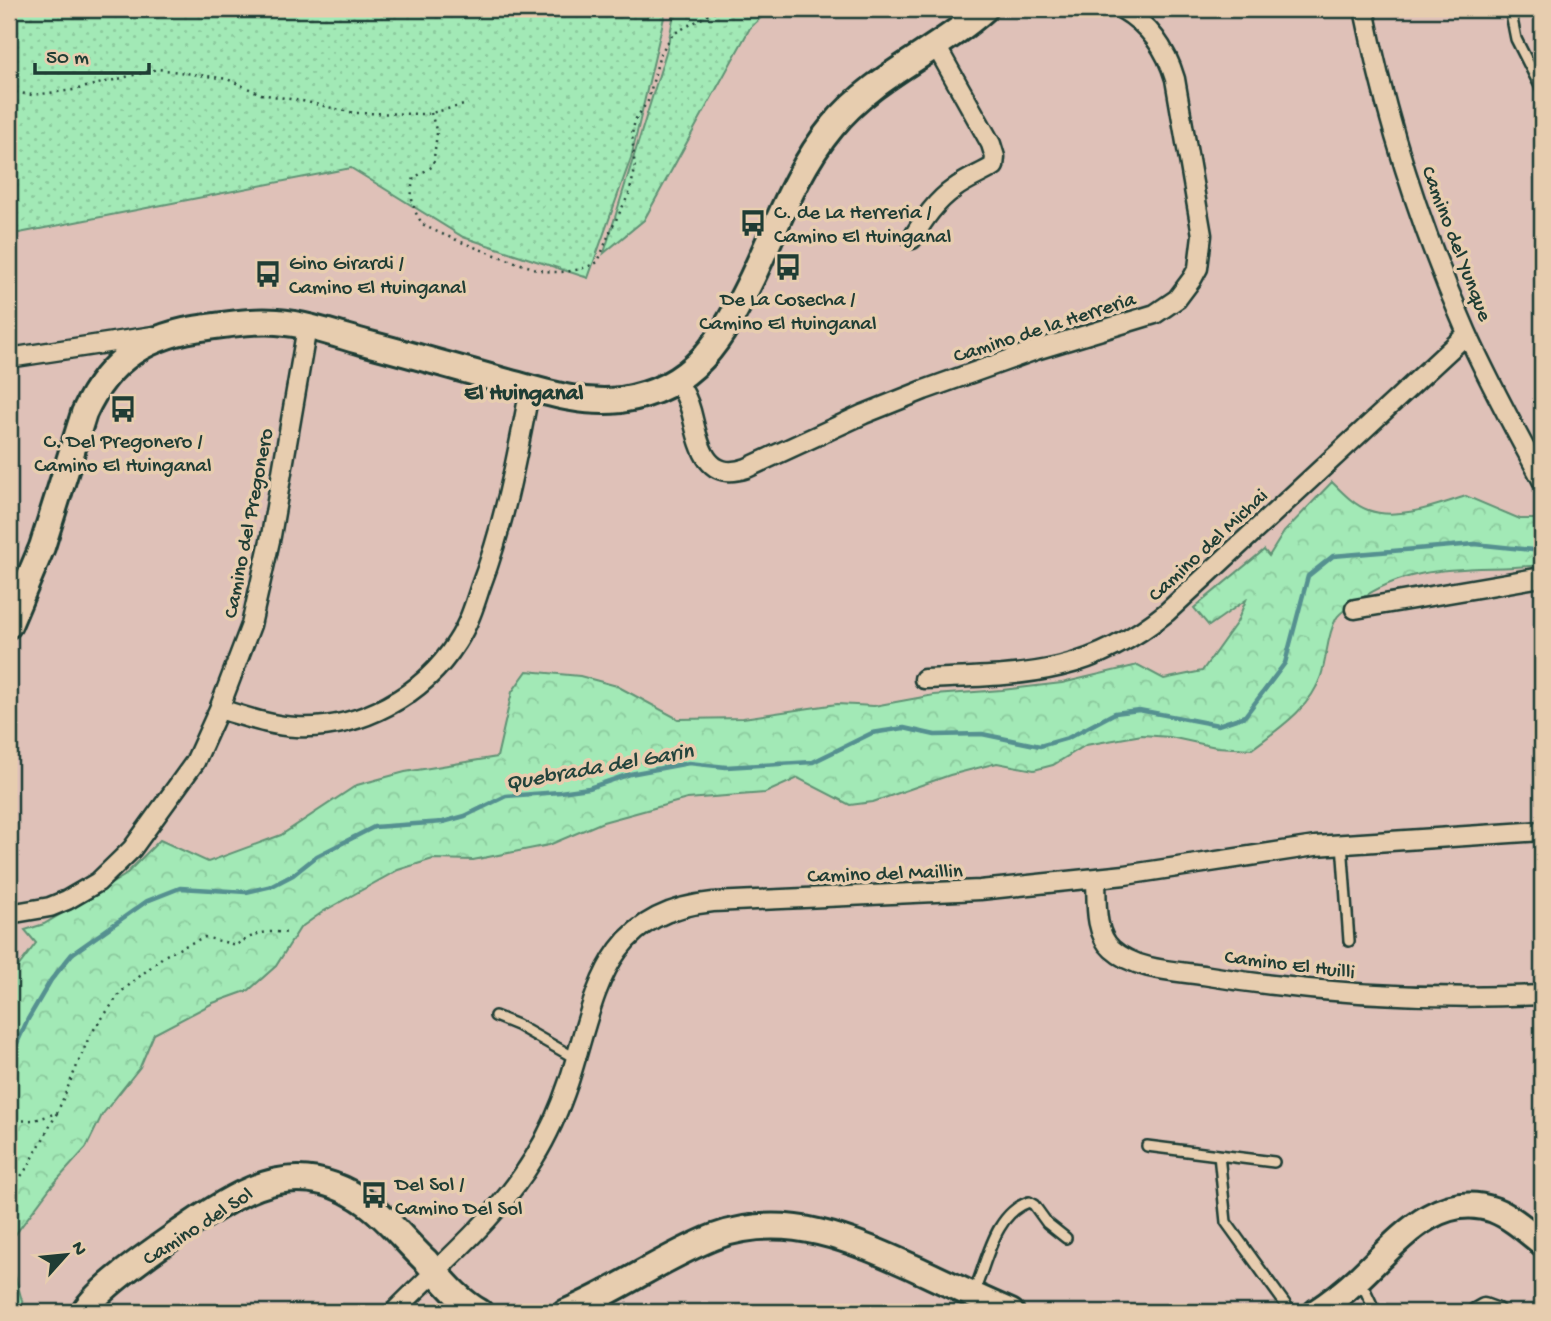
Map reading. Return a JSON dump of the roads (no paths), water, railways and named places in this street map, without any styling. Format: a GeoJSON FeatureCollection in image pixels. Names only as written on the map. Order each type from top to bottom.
{"type":"FeatureCollection","features":[{"type":"Feature","properties":{"kind":"street"},"geometry":{"type":"LineString","coordinates":[[9,358],[261,321],[307,327],[574,399],[610,401],[648,393],[677,381],[705,358],[727,328],[808,161],[832,126],[877,84],[985,9]]}},
{"type":"Feature","properties":{"kind":"street","name":"Camino de la Herreria"},"geometry":{"type":"LineString","coordinates":[[677,381],[689,404],[699,448],[704,456],[716,467],[735,471],[924,390],[987,366],[1154,314],[1177,299],[1198,268],[1202,246],[1200,220],[1175,79],[1171,64],[1155,37],[1122,9]]}},
{"type":"Feature","properties":{"kind":"street","name":"Camino del Yunque"},"geometry":{"type":"LineString","coordinates":[[1363,9],[1380,84],[1435,254],[1467,334],[1542,480]]}},
{"type":"Feature","properties":{"kind":"street"},"geometry":{"type":"LineString","coordinates":[[912,239],[925,217],[942,198],[956,186],[994,166],[995,158],[991,144],[935,44]]}},
{"type":"Feature","properties":{"kind":"street","name":"Camino del Pregonero"},"geometry":{"type":"LineString","coordinates":[[9,914],[33,911],[67,900],[110,872],[132,849],[195,762],[219,709],[251,625],[271,536],[307,327]]}},
{"type":"Feature","properties":{"kind":"street","name":"Camino del Michai"},"geometry":{"type":"LineString","coordinates":[[924,679],[1002,676],[1054,670],[1095,657],[1133,638],[1167,612],[1467,334]]}},
{"type":"Feature","properties":{"kind":"street"},"geometry":{"type":"LineString","coordinates":[[9,625],[42,547],[91,398],[105,378],[123,360],[144,345],[167,335]]}},
{"type":"Feature","properties":{"kind":"street"},"geometry":{"type":"LineString","coordinates":[[219,709],[278,725],[307,727],[336,724],[391,705],[436,669],[467,625],[487,569],[511,488],[530,388]]}},
{"type":"Feature","properties":{"kind":"street"},"geometry":{"type":"LineString","coordinates":[[1355,609],[1542,576]]}},
{"type":"Feature","properties":{"kind":"street","name":"Camino del Maillin"},"geometry":{"type":"LineString","coordinates":[[394,1312],[483,1226],[524,1174],[555,1118],[594,996],[612,957],[641,927],[673,909],[713,902],[980,890],[1096,878],[1342,843],[1542,831]]}},
{"type":"Feature","properties":{"kind":"street","name":"Camino El Huilli"},"geometry":{"type":"LineString","coordinates":[[1096,878],[1103,937],[1117,953],[1140,964],[1263,985],[1349,994],[1436,998],[1542,995]]}},
{"type":"Feature","properties":{"kind":"street","name":"Camino del Sol"},"geometry":{"type":"LineString","coordinates":[[64,1312],[86,1308],[157,1248],[208,1212],[244,1191],[286,1179],[323,1183],[357,1197],[380,1214],[460,1297],[480,1312]]}},
{"type":"Feature","properties":{"kind":"street"},"geometry":{"type":"LineString","coordinates":[[1316,1312],[1356,1281],[1420,1221],[1454,1207],[1475,1206],[1496,1211],[1542,1243]]}},
{"type":"Feature","properties":{"kind":"street"},"geometry":{"type":"LineString","coordinates":[[566,1312],[707,1240],[762,1226],[791,1226],[838,1237],[881,1252],[982,1303],[1011,1312]]}},
{"type":"Feature","properties":{"kind":"street"},"geometry":{"type":"LineString","coordinates":[[1478,1312],[1484,1308],[1495,1312]]}},
{"type":"Feature","properties":{"kind":"lane"},"geometry":{"type":"LineString","coordinates":[[1510,9],[1517,39],[1542,90]]}},
{"type":"Feature","properties":{"kind":"lane"},"geometry":{"type":"LineString","coordinates":[[1342,843],[1349,941]]}},
{"type":"Feature","properties":{"kind":"lane"},"geometry":{"type":"LineString","coordinates":[[495,1016],[517,1025],[575,1058]]}},
{"type":"Feature","properties":{"kind":"lane"},"geometry":{"type":"LineString","coordinates":[[1147,1146],[1274,1162]]}},
{"type":"Feature","properties":{"kind":"lane"},"geometry":{"type":"LineString","coordinates":[[1219,1155],[1226,1222],[1291,1312]]}},
{"type":"Feature","properties":{"kind":"lane"},"geometry":{"type":"LineString","coordinates":[[982,1303],[1001,1226],[1022,1205],[1029,1202],[1034,1205],[1048,1223],[1066,1237]]}},
{"type":"Feature","properties":{"kind":"lane"},"geometry":{"type":"LineString","coordinates":[[1356,1281],[1373,1302],[1372,1312]]}},
{"type":"Feature","properties":{"kind":"waterway","name":"Quebrada del Garin"},"geometry":{"type":"LineString","coordinates":[[9,1049],[17,1043],[51,980],[72,954],[147,901],[180,888],[246,892],[272,886],[293,875],[317,856],[374,827],[443,822],[465,816],[506,796],[589,788],[630,774],[689,763],[726,767],[813,762],[872,733],[904,728],[935,735],[982,734],[1040,746],[1068,738],[1115,713],[1139,710],[1218,725],[1245,716],[1285,663],[1308,576],[1333,556],[1475,544],[1542,551]]}},
{"type":"Feature","properties":{"kind":"place","name":"C. de La Herreria / Camino El Huinganal"},"geometry":{"type":"Point","coordinates":[753,223]}},
{"type":"Feature","properties":{"kind":"place","name":"De La Cosecha / Camino El Huinganal"},"geometry":{"type":"Point","coordinates":[788,267]}},
{"type":"Feature","properties":{"kind":"place","name":"Gino Girardi / Camino El Huinganal"},"geometry":{"type":"Point","coordinates":[268,274]}},
{"type":"Feature","properties":{"kind":"place","name":"C. Del Pregonero / Camino El Huinganal"},"geometry":{"type":"Point","coordinates":[123,409]}},
{"type":"Feature","properties":{"kind":"place","name":"Del Sol / Camino Del Sol"},"geometry":{"type":"Point","coordinates":[374,1195]}},
{"type":"Feature","properties":{"kind":"district","name":"El Huinganal"},"geometry":{"type":"Point","coordinates":[524,391]}}]}
